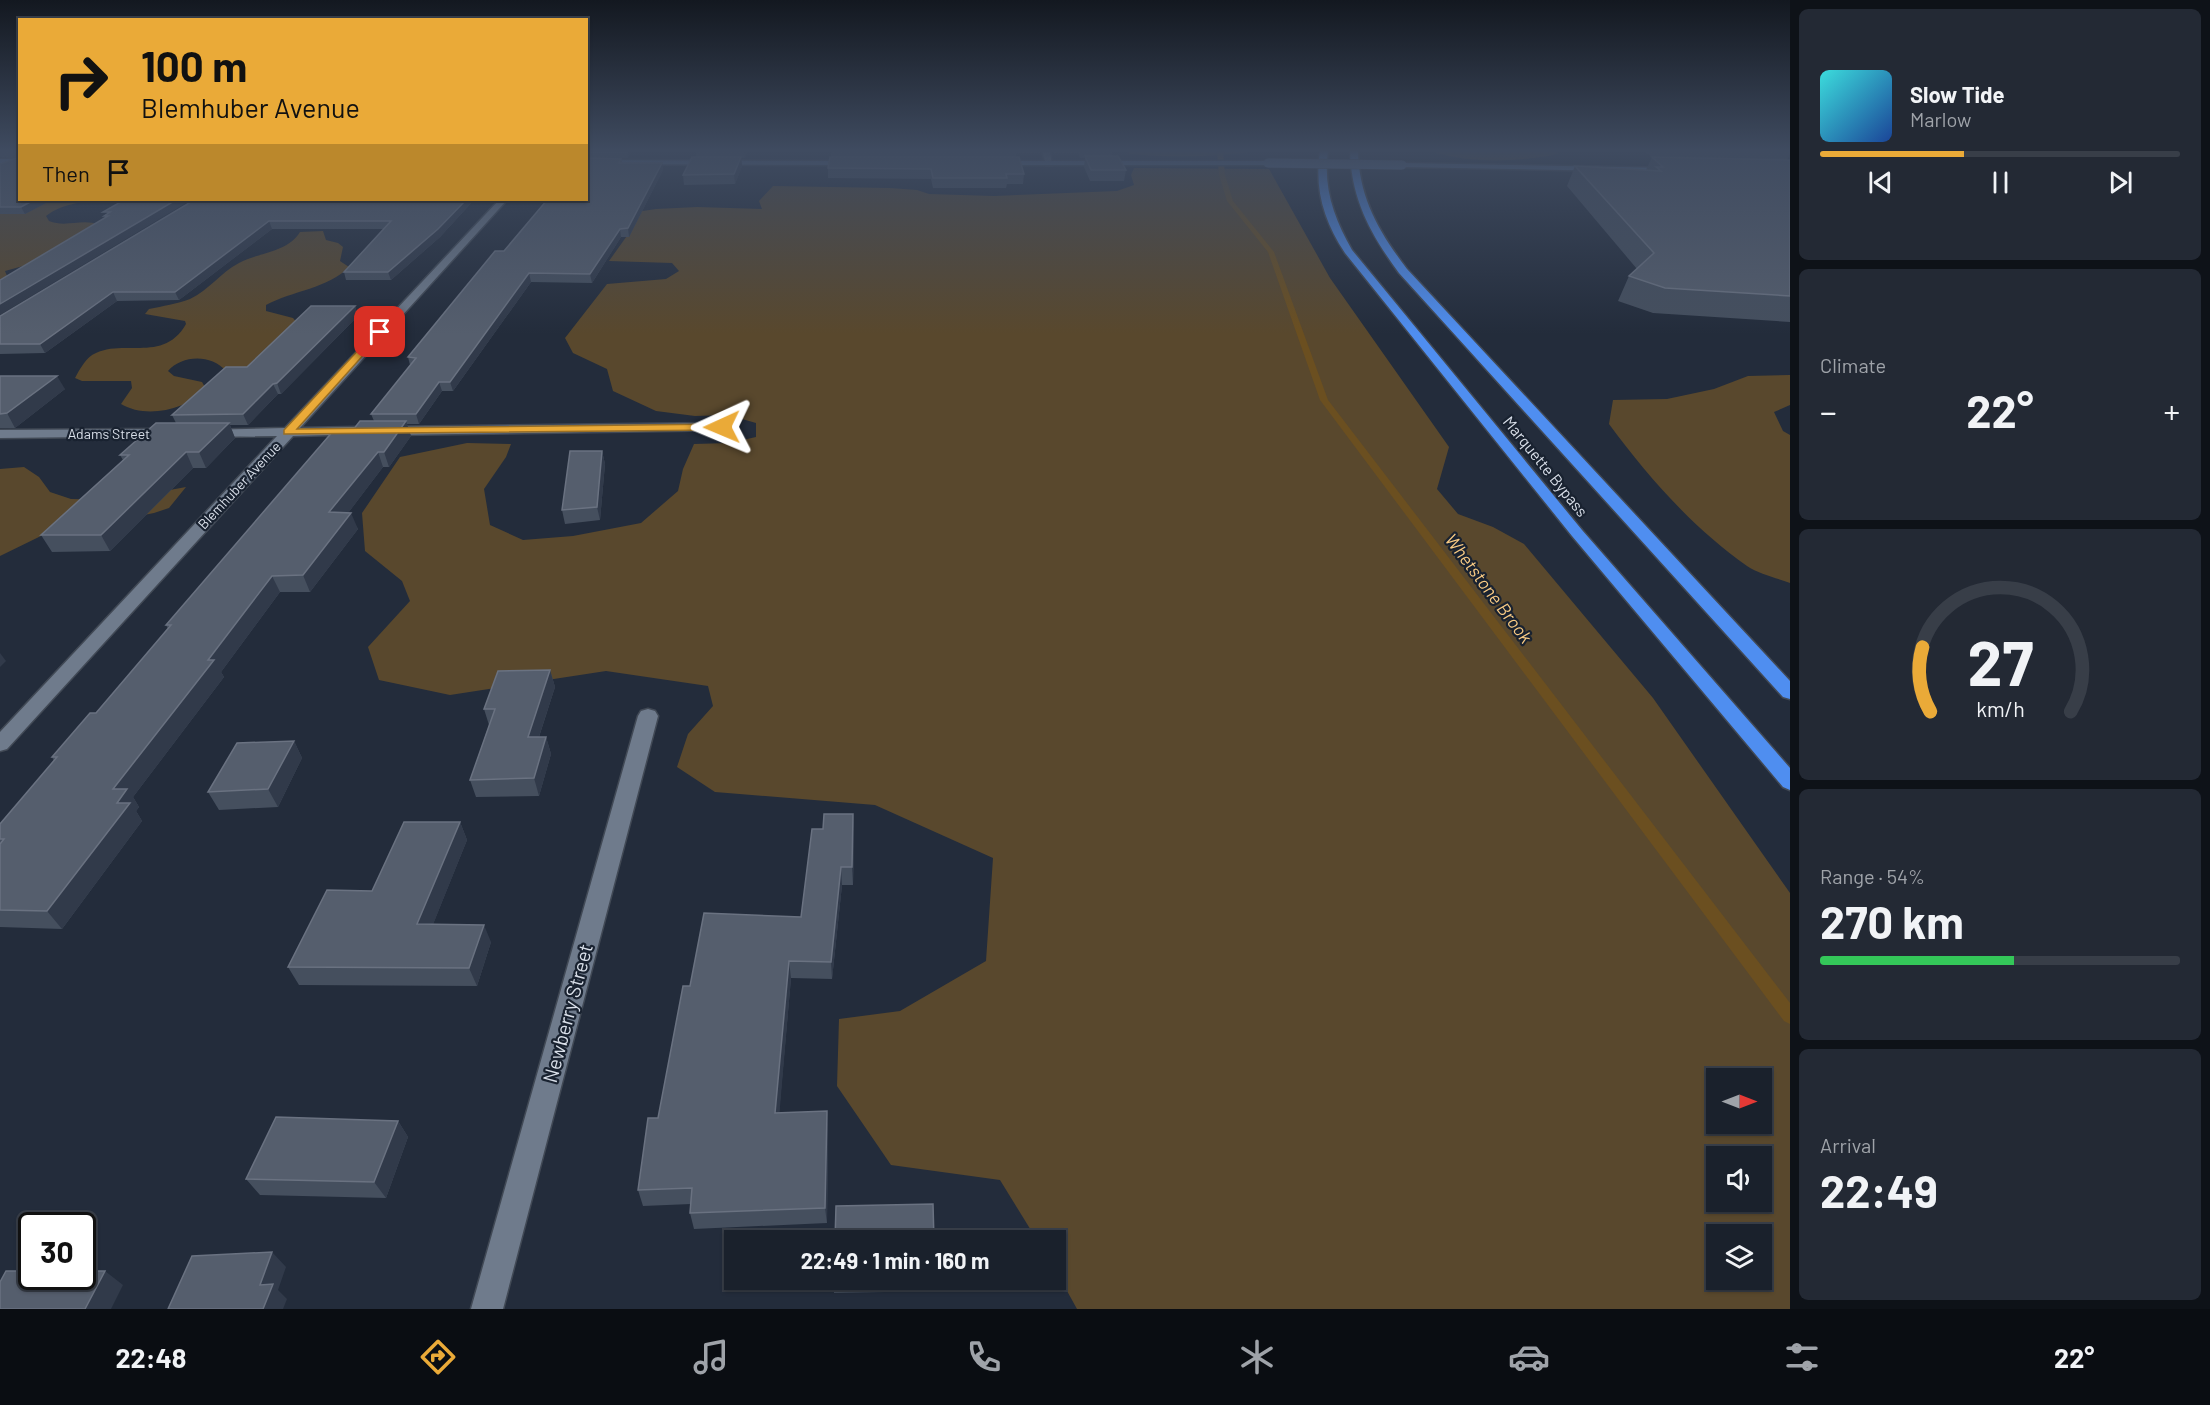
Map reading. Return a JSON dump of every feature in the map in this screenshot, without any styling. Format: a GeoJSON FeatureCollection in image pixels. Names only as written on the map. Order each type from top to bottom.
{"type":"FeatureCollection","features":[{"type":"Feature","properties":{"kind":"highway","name":"Marquette Bypass"},"geometry":{"type":"LineString","coordinates":[[1329,212],[1348,251],[1577,533],[1790,782]]}},
{"type":"Feature","properties":{"kind":"highway","name":"Marquette Bypass"},"geometry":{"type":"LineString","coordinates":[[1364,212],[1382,244],[1403,271],[1790,693]]}},
{"type":"Feature","properties":{"kind":"street","name":"Blemhuber Avenue"},"geometry":{"type":"LineString","coordinates":[[0,744],[492,212]]}},
{"type":"Feature","properties":{"kind":"street","name":"Adams Street"},"geometry":{"type":"LineString","coordinates":[[0,434],[722,427]]}},
{"type":"Feature","properties":{"kind":"street","name":"Newberry Street"},"geometry":{"type":"LineString","coordinates":[[487,1309],[648,716]]}},
{"type":"Feature","properties":{"kind":"shaded area"},"geometry":{"type":"Polygon","coordinates":[[[0,212],[53,212],[46,216],[49,221],[55,223],[87,222],[99,225],[65,241],[34,263],[5,271],[7,276],[0,294],[0,212]]]}},
{"type":"Feature","properties":{"kind":"shaded area"},"geometry":{"type":"Polygon","coordinates":[[[635,212],[1293,212],[1330,278],[1449,447],[1437,489],[1458,514],[1493,527],[1524,544],[1653,698],[1790,893],[1790,1309],[1077,1309],[1066,1289],[1066,1230],[1031,1230],[1000,1180],[891,1165],[837,1086],[839,1019],[900,1011],[986,961],[993,858],[875,805],[715,792],[677,767],[688,734],[713,706],[708,686],[606,671],[450,695],[379,680],[368,647],[410,601],[402,581],[365,551],[362,513],[400,457],[467,443],[511,444],[506,457],[484,489],[490,525],[523,540],[573,536],[641,523],[678,491],[683,469],[694,444],[729,443],[756,437],[756,423],[728,415],[695,416],[656,411],[613,391],[607,369],[573,353],[565,338],[607,284],[666,279],[679,271],[672,263],[609,261],[629,233],[616,215],[635,212]]]}},
{"type":"Feature","properties":{"kind":"shaded area"},"geometry":{"type":"Polygon","coordinates":[[[323,231],[326,240],[343,247],[340,261],[349,267],[321,285],[266,305],[266,311],[293,318],[298,324],[251,370],[226,371],[220,365],[205,359],[189,359],[181,362],[168,371],[174,376],[202,382],[206,389],[177,407],[154,411],[131,409],[121,404],[132,388],[131,381],[82,381],[75,378],[86,360],[96,353],[107,349],[155,347],[177,336],[186,324],[185,321],[145,314],[149,309],[190,299],[232,267],[288,244],[300,232],[323,231]]]}},
{"type":"Feature","properties":{"kind":"shaded area"},"geometry":{"type":"Polygon","coordinates":[[[1790,375],[1790,405],[1774,412],[1783,431],[1790,435],[1790,583],[1752,569],[1708,535],[1672,501],[1609,424],[1613,400],[1667,399],[1714,389],[1748,376],[1790,375]]]}},
{"type":"Feature","properties":{"kind":"shaded area"},"geometry":{"type":"Polygon","coordinates":[[[24,467],[39,477],[50,492],[71,499],[116,500],[186,487],[169,508],[43,535],[0,556],[0,469],[24,467]]]}},
{"type":"Feature","properties":{"kind":"building"},"geometry":{"type":"Polygon","coordinates":[[[110,212],[156,212],[0,304],[0,280],[108,216],[104,216],[110,212]]]}},
{"type":"Feature","properties":{"kind":"building"},"geometry":{"type":"Polygon","coordinates":[[[174,212],[454,212],[388,272],[344,272],[391,221],[269,221],[175,292],[113,292],[40,344],[0,344],[0,316],[174,212]]]}},
{"type":"Feature","properties":{"kind":"building"},"geometry":{"type":"Polygon","coordinates":[[[537,212],[636,212],[628,228],[620,229],[590,274],[529,273],[450,382],[439,382],[416,414],[371,414],[416,358],[408,357],[495,251],[504,251],[537,212]]]}},
{"type":"Feature","properties":{"kind":"building"},"geometry":{"type":"Polygon","coordinates":[[[1617,212],[1790,212],[1790,296],[1665,288],[1629,276],[1654,253],[1617,212]]]}},
{"type":"Feature","properties":{"kind":"building"},"geometry":{"type":"Polygon","coordinates":[[[311,306],[355,306],[243,414],[172,415],[226,367],[247,367],[311,306]]]}},
{"type":"Feature","properties":{"kind":"building"},"geometry":{"type":"Polygon","coordinates":[[[0,376],[57,376],[7,413],[0,414],[0,376]]]}},
{"type":"Feature","properties":{"kind":"building"},"geometry":{"type":"Polygon","coordinates":[[[360,421],[406,421],[384,452],[378,452],[329,512],[351,513],[303,575],[272,576],[208,660],[214,660],[113,789],[127,789],[117,803],[130,803],[47,911],[0,910],[0,844],[4,839],[0,839],[0,824],[57,757],[52,757],[90,713],[96,713],[171,625],[166,625],[334,430],[353,430],[360,421]]]}},
{"type":"Feature","properties":{"kind":"building"},"geometry":{"type":"Polygon","coordinates":[[[156,423],[229,423],[199,452],[186,452],[101,535],[41,535],[129,455],[120,455],[156,423]]]}},
{"type":"Feature","properties":{"kind":"building"},"geometry":{"type":"Polygon","coordinates":[[[570,451],[602,451],[597,507],[562,510],[570,451]]]}},
{"type":"Feature","properties":{"kind":"building"},"geometry":{"type":"Polygon","coordinates":[[[550,670],[528,737],[546,737],[534,778],[470,780],[495,709],[484,709],[498,671],[550,670]]]}},
{"type":"Feature","properties":{"kind":"building"},"geometry":{"type":"Polygon","coordinates":[[[294,741],[268,789],[208,792],[237,743],[294,741]]]}},
{"type":"Feature","properties":{"kind":"building"},"geometry":{"type":"Polygon","coordinates":[[[824,814],[853,814],[852,867],[841,867],[831,962],[789,961],[775,1113],[827,1111],[825,1208],[690,1213],[692,1188],[638,1190],[648,1118],[658,1118],[683,986],[690,986],[704,913],[801,917],[812,829],[823,829],[824,814]]]}},
{"type":"Feature","properties":{"kind":"building"},"geometry":{"type":"Polygon","coordinates":[[[404,822],[460,822],[417,924],[484,925],[469,968],[288,967],[327,890],[372,891],[404,822]]]}},
{"type":"Feature","properties":{"kind":"building"},"geometry":{"type":"Polygon","coordinates":[[[276,1117],[398,1121],[374,1182],[246,1179],[276,1117]]]}},
{"type":"Feature","properties":{"kind":"building"},"geometry":{"type":"Polygon","coordinates":[[[933,1204],[934,1230],[835,1230],[836,1206],[933,1204]]]}},
{"type":"Feature","properties":{"kind":"building"},"geometry":{"type":"Polygon","coordinates":[[[272,1252],[260,1285],[273,1284],[263,1309],[168,1309],[192,1256],[272,1252]]]}},
{"type":"Feature","properties":{"kind":"building"},"geometry":{"type":"Polygon","coordinates":[[[6,1271],[18,1271],[18,1290],[95,1290],[85,1309],[0,1309],[0,1282],[6,1271]]]}},
{"type":"Feature","properties":{"kind":"building"},"geometry":{"type":"Polygon","coordinates":[[[96,1271],[105,1271],[96,1288],[96,1271]]]}},
{"type":"Feature","properties":{"kind":"waterway","name":"Whetstone Brook"},"geometry":{"type":"LineString","coordinates":[[1239,212],[1271,252],[1324,400],[1790,1016]]}},
{"type":"Feature","properties":{"kind":"route"},"geometry":{"type":"LineString","coordinates":[[380,332],[288,432],[722,427]]}}]}
